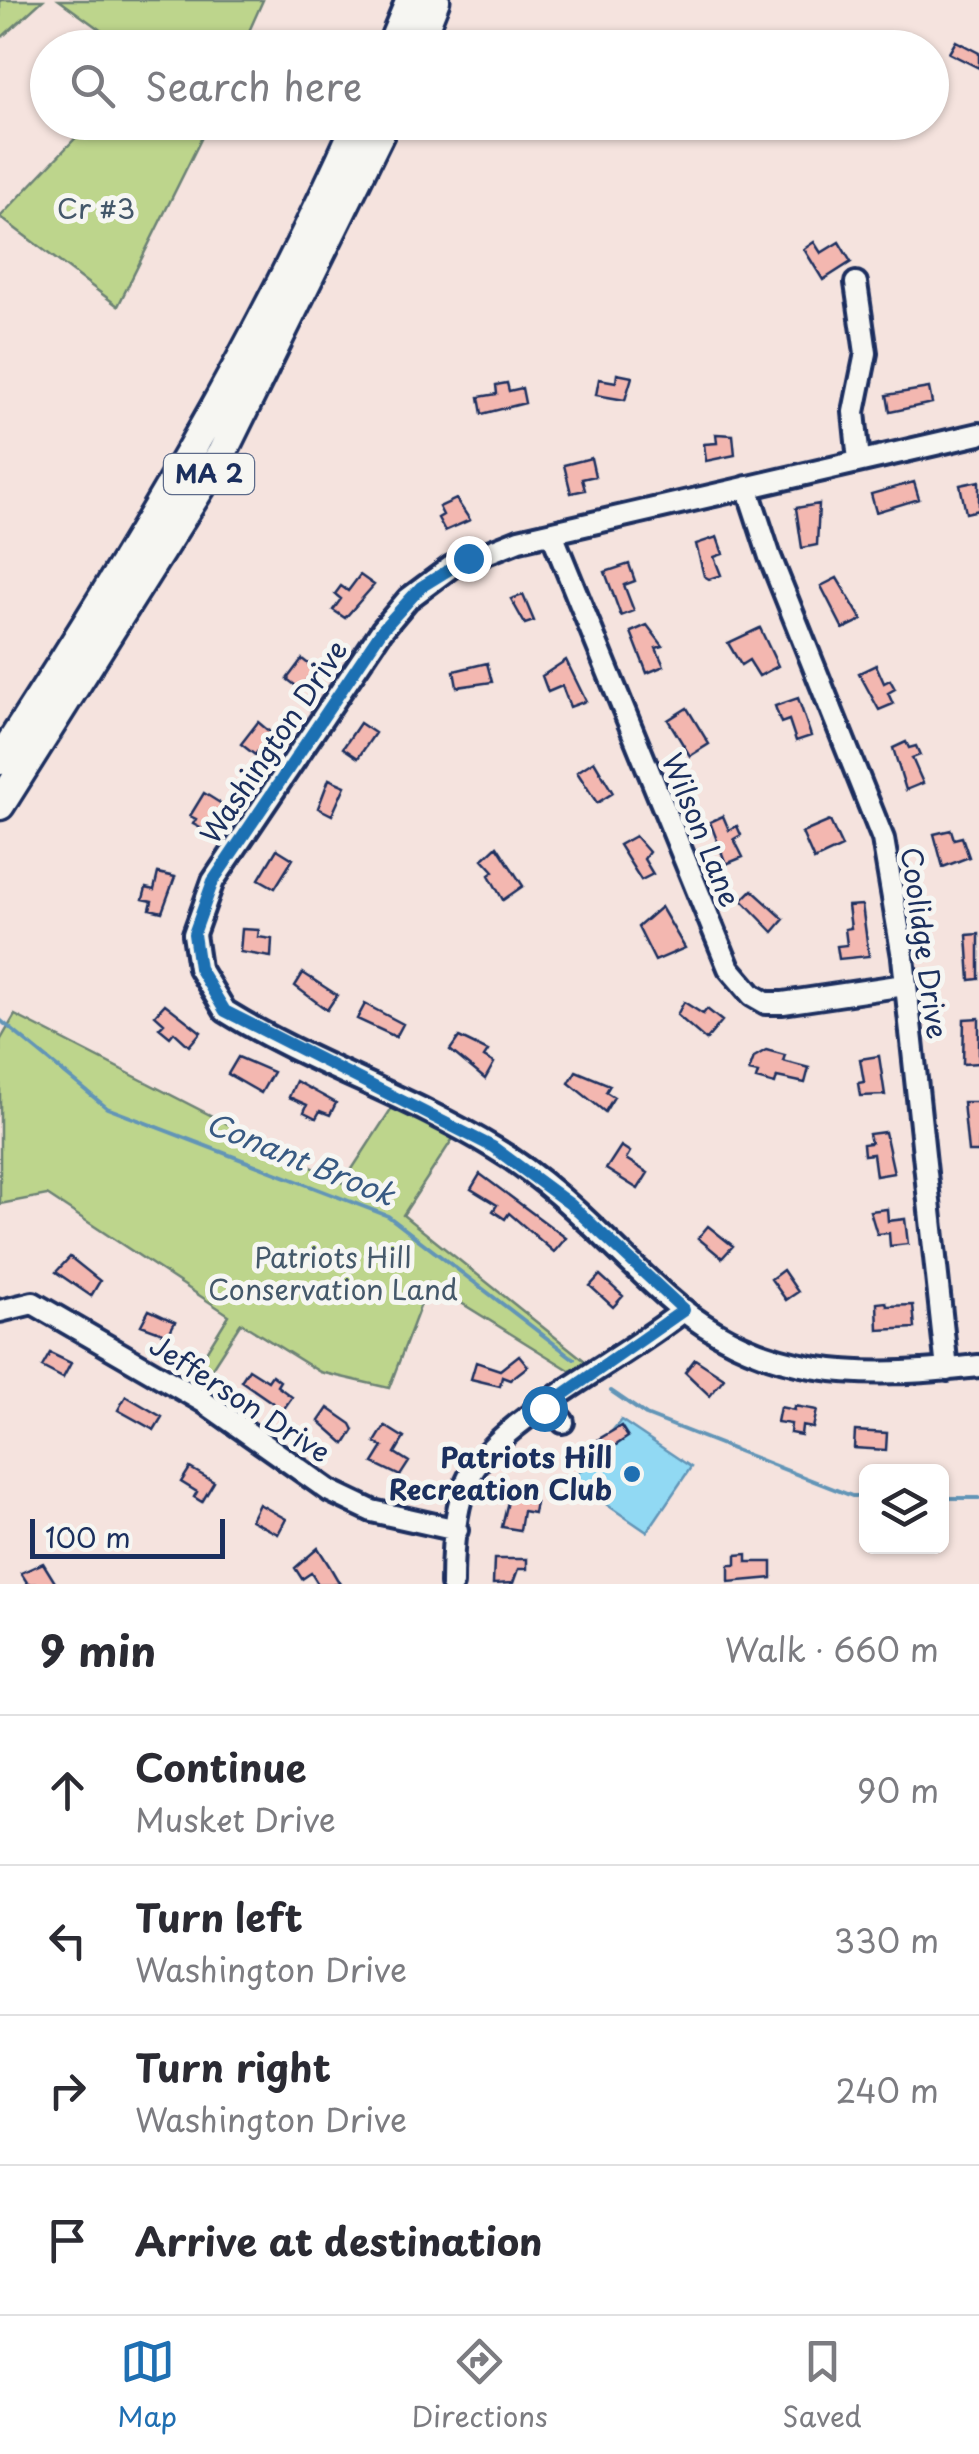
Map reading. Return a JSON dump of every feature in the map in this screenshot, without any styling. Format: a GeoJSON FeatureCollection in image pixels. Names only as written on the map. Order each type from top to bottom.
{"type":"FeatureCollection","features":[{"type":"Feature","properties":{"kind":"highway"},"geometry":{"type":"LineString","coordinates":[[398,30],[410,0]]}},
{"type":"Feature","properties":{"kind":"highway"},"geometry":{"type":"LineString","coordinates":[[423,30],[434,0]]}},
{"type":"Feature","properties":{"kind":"highway","name":"MA 2"},"geometry":{"type":"LineString","coordinates":[[0,760],[120,576],[239,369],[349,140]]}},
{"type":"Feature","properties":{"kind":"highway","name":"MA 2"},"geometry":{"type":"LineString","coordinates":[[0,806],[222,453],[376,140]]}},
{"type":"Feature","properties":{"kind":"street"},"geometry":{"type":"LineString","coordinates":[[856,283],[866,353],[854,412],[859,461]]}},
{"type":"Feature","properties":{"kind":"street","name":"Washington Drive"},"geometry":{"type":"LineString","coordinates":[[979,434],[552,534],[468,558],[421,587],[396,612],[213,881],[194,934],[199,968],[225,1011],[493,1147],[570,1204],[684,1310],[736,1342],[832,1374],[979,1366]]}},
{"type":"Feature","properties":{"kind":"street","name":"Coolidge Drive"},"geometry":{"type":"LineString","coordinates":[[747,487],[770,558],[883,839],[905,986],[947,1370]]}},
{"type":"Feature","properties":{"kind":"street","name":"Wilson Lane"},"geometry":{"type":"LineString","coordinates":[[552,534],[699,901],[741,988],[766,1002],[783,1003],[905,986]]}},
{"type":"Feature","properties":{"kind":"street","name":"Jefferson Drive"},"geometry":{"type":"LineString","coordinates":[[0,1311],[33,1303],[204,1402],[330,1491],[372,1511],[457,1530]]}},
{"type":"Feature","properties":{"kind":"street"},"geometry":{"type":"LineString","coordinates":[[452,1584],[457,1530],[470,1474],[499,1438],[684,1310]]}},
{"type":"Feature","properties":{"kind":"street"},"geometry":{"type":"LineString","coordinates":[[549,1405],[563,1422]]}},
{"type":"Feature","properties":{"kind":"green space"},"geometry":{"type":"Polygon","coordinates":[[[0,0],[43,0],[0,39],[0,0]]]}},
{"type":"Feature","properties":{"kind":"green space"},"geometry":{"type":"Polygon","coordinates":[[[59,0],[263,0],[250,30],[100,30],[59,0]]]}},
{"type":"Feature","properties":{"kind":"green space","name":"Cr #3"},"geometry":{"type":"Polygon","coordinates":[[[74,140],[201,140],[118,306],[0,217],[74,140]]]}},
{"type":"Feature","properties":{"kind":"green space","name":"Patriots Hill Conservation Land"},"geometry":{"type":"Polygon","coordinates":[[[15,1015],[343,1183],[393,1106],[454,1137],[403,1215],[585,1361],[571,1371],[429,1283],[389,1388],[320,1372],[241,1323],[201,1385],[190,1378],[229,1315],[47,1195],[0,1204],[0,1041],[15,1015]]]}},
{"type":"Feature","properties":{"kind":"water","name":"Patriots Hill Recreation Club"},"geometry":{"type":"Polygon","coordinates":[[[621,1420],[691,1467],[647,1532],[572,1481],[621,1420]]]}},
{"type":"Feature","properties":{"kind":"building"},"geometry":{"type":"Polygon","coordinates":[[[956,41],[979,53],[979,68],[949,53],[956,41]]]}},
{"type":"Feature","properties":{"kind":"building"},"geometry":{"type":"Polygon","coordinates":[[[814,242],[821,253],[839,242],[851,262],[823,280],[804,249],[814,242]]]}},
{"type":"Feature","properties":{"kind":"building"},"geometry":{"type":"Polygon","coordinates":[[[617,374],[632,377],[625,400],[596,395],[599,379],[616,382],[617,374]]]}},
{"type":"Feature","properties":{"kind":"building"},"geometry":{"type":"Polygon","coordinates":[[[507,383],[509,391],[522,388],[525,403],[482,414],[479,397],[497,394],[496,385],[507,383]]]}},
{"type":"Feature","properties":{"kind":"building"},"geometry":{"type":"Polygon","coordinates":[[[929,388],[932,403],[890,412],[887,395],[929,388]]]}},
{"type":"Feature","properties":{"kind":"building"},"geometry":{"type":"Polygon","coordinates":[[[716,434],[733,435],[735,455],[706,461],[704,444],[717,443],[716,434]]]}},
{"type":"Feature","properties":{"kind":"building"},"geometry":{"type":"Polygon","coordinates":[[[591,458],[595,476],[582,479],[585,490],[571,493],[564,465],[591,458]]]}},
{"type":"Feature","properties":{"kind":"building"},"geometry":{"type":"Polygon","coordinates":[[[979,481],[979,510],[966,513],[960,485],[979,481]]]}},
{"type":"Feature","properties":{"kind":"building"},"geometry":{"type":"Polygon","coordinates":[[[914,482],[919,499],[876,512],[871,494],[914,482]]]}},
{"type":"Feature","properties":{"kind":"building"},"geometry":{"type":"Polygon","coordinates":[[[456,499],[470,520],[445,531],[438,518],[443,515],[439,507],[456,499]]]}},
{"type":"Feature","properties":{"kind":"building"},"geometry":{"type":"Polygon","coordinates":[[[819,504],[817,545],[802,548],[796,508],[819,504]]]}},
{"type":"Feature","properties":{"kind":"building"},"geometry":{"type":"Polygon","coordinates":[[[717,537],[723,554],[714,557],[721,575],[709,579],[704,576],[696,544],[717,537]]]}},
{"type":"Feature","properties":{"kind":"building"},"geometry":{"type":"Polygon","coordinates":[[[629,564],[635,581],[624,585],[634,611],[621,616],[605,572],[629,564]]]}},
{"type":"Feature","properties":{"kind":"building"},"geometry":{"type":"Polygon","coordinates":[[[360,575],[374,585],[345,618],[333,610],[341,599],[335,594],[341,586],[348,591],[360,575]]]}},
{"type":"Feature","properties":{"kind":"building"},"geometry":{"type":"Polygon","coordinates":[[[837,578],[862,620],[843,629],[821,586],[837,578]]]}},
{"type":"Feature","properties":{"kind":"building"},"geometry":{"type":"Polygon","coordinates":[[[523,595],[534,621],[525,624],[511,599],[523,595]]]}},
{"type":"Feature","properties":{"kind":"building"},"geometry":{"type":"Polygon","coordinates":[[[647,625],[663,646],[656,648],[664,666],[647,673],[631,632],[647,625]]]}},
{"type":"Feature","properties":{"kind":"building"},"geometry":{"type":"Polygon","coordinates":[[[760,628],[778,666],[759,676],[749,660],[741,665],[728,643],[760,628]]]}},
{"type":"Feature","properties":{"kind":"building"},"geometry":{"type":"Polygon","coordinates":[[[302,659],[315,669],[300,689],[287,679],[302,659]]]}},
{"type":"Feature","properties":{"kind":"building"},"geometry":{"type":"Polygon","coordinates":[[[566,660],[586,701],[570,707],[562,686],[548,692],[542,676],[566,660]]]}},
{"type":"Feature","properties":{"kind":"building"},"geometry":{"type":"Polygon","coordinates":[[[487,663],[492,682],[457,687],[454,671],[487,663]]]}},
{"type":"Feature","properties":{"kind":"building"},"geometry":{"type":"Polygon","coordinates":[[[876,665],[884,683],[890,680],[895,689],[888,693],[893,704],[879,710],[859,673],[876,665]]]}},
{"type":"Feature","properties":{"kind":"building"},"geometry":{"type":"Polygon","coordinates":[[[798,698],[811,736],[796,741],[789,720],[781,723],[775,706],[798,698]]]}},
{"type":"Feature","properties":{"kind":"building"},"geometry":{"type":"Polygon","coordinates":[[[687,708],[709,744],[690,756],[668,720],[687,708]]]}},
{"type":"Feature","properties":{"kind":"building"},"geometry":{"type":"Polygon","coordinates":[[[258,722],[271,733],[255,755],[241,744],[258,722]]]}},
{"type":"Feature","properties":{"kind":"building"},"geometry":{"type":"Polygon","coordinates":[[[360,723],[375,733],[358,758],[343,748],[360,723]]]}},
{"type":"Feature","properties":{"kind":"building"},"geometry":{"type":"Polygon","coordinates":[[[906,742],[909,748],[916,746],[920,755],[912,758],[923,783],[906,790],[893,748],[906,742]]]}},
{"type":"Feature","properties":{"kind":"building"},"geometry":{"type":"Polygon","coordinates":[[[594,761],[613,793],[597,803],[577,772],[594,761]]]}},
{"type":"Feature","properties":{"kind":"building"},"geometry":{"type":"Polygon","coordinates":[[[329,779],[345,786],[332,815],[318,808],[329,779]]]}},
{"type":"Feature","properties":{"kind":"building"},"geometry":{"type":"Polygon","coordinates":[[[204,793],[225,806],[206,831],[193,824],[196,819],[190,816],[204,793]]]}},
{"type":"Feature","properties":{"kind":"building"},"geometry":{"type":"Polygon","coordinates":[[[723,816],[729,830],[737,826],[741,835],[734,839],[743,857],[726,864],[710,822],[723,816]]]}},
{"type":"Feature","properties":{"kind":"building"},"geometry":{"type":"Polygon","coordinates":[[[830,821],[842,847],[814,860],[802,833],[830,821]]]}},
{"type":"Feature","properties":{"kind":"building"},"geometry":{"type":"Polygon","coordinates":[[[951,830],[954,839],[962,837],[969,857],[943,867],[934,834],[951,830]]]}},
{"type":"Feature","properties":{"kind":"building"},"geometry":{"type":"Polygon","coordinates":[[[635,836],[649,852],[644,859],[653,874],[641,880],[619,845],[635,836]]]}},
{"type":"Feature","properties":{"kind":"building"},"geometry":{"type":"Polygon","coordinates":[[[497,846],[523,886],[503,900],[489,875],[494,871],[483,859],[497,846]]]}},
{"type":"Feature","properties":{"kind":"building"},"geometry":{"type":"Polygon","coordinates":[[[277,849],[293,859],[275,888],[259,879],[277,849]]]}},
{"type":"Feature","properties":{"kind":"building"},"geometry":{"type":"Polygon","coordinates":[[[158,873],[175,877],[162,912],[150,909],[152,901],[143,899],[146,888],[154,890],[158,873]]]}},
{"type":"Feature","properties":{"kind":"building"},"geometry":{"type":"Polygon","coordinates":[[[752,890],[784,919],[773,932],[742,900],[752,890]]]}},
{"type":"Feature","properties":{"kind":"building"},"geometry":{"type":"Polygon","coordinates":[[[862,905],[869,956],[839,959],[837,946],[847,945],[845,929],[851,928],[848,906],[862,905]]]}},
{"type":"Feature","properties":{"kind":"building"},"geometry":{"type":"Polygon","coordinates":[[[661,907],[685,948],[655,961],[638,927],[661,907]]]}},
{"type":"Feature","properties":{"kind":"building"},"geometry":{"type":"Polygon","coordinates":[[[242,929],[259,930],[258,937],[272,939],[271,957],[240,952],[242,929]]]}},
{"type":"Feature","properties":{"kind":"building"},"geometry":{"type":"Polygon","coordinates":[[[979,934],[979,979],[970,980],[967,935],[979,934]]]}},
{"type":"Feature","properties":{"kind":"building"},"geometry":{"type":"Polygon","coordinates":[[[303,973],[337,995],[327,1010],[295,986],[303,973]]]}},
{"type":"Feature","properties":{"kind":"building"},"geometry":{"type":"Polygon","coordinates":[[[684,1002],[703,1014],[707,1009],[722,1021],[706,1040],[677,1015],[684,1002]]]}},
{"type":"Feature","properties":{"kind":"building"},"geometry":{"type":"Polygon","coordinates":[[[165,1004],[201,1032],[189,1046],[174,1032],[170,1037],[159,1028],[164,1023],[155,1015],[165,1004]]]}},
{"type":"Feature","properties":{"kind":"building"},"geometry":{"type":"Polygon","coordinates":[[[365,1004],[403,1024],[396,1037],[357,1019],[365,1004]]]}},
{"type":"Feature","properties":{"kind":"building"},"geometry":{"type":"Polygon","coordinates":[[[979,1018],[979,1063],[963,1064],[964,1019],[979,1018]]]}},
{"type":"Feature","properties":{"kind":"building"},"geometry":{"type":"Polygon","coordinates":[[[459,1037],[488,1051],[484,1057],[494,1063],[485,1079],[450,1050],[459,1037]]]}},
{"type":"Feature","properties":{"kind":"building"},"geometry":{"type":"Polygon","coordinates":[[[766,1050],[785,1055],[783,1061],[809,1068],[805,1083],[777,1077],[775,1084],[756,1079],[758,1073],[749,1071],[754,1057],[766,1050]]]}},
{"type":"Feature","properties":{"kind":"building"},"geometry":{"type":"Polygon","coordinates":[[[879,1056],[885,1095],[860,1096],[858,1083],[864,1082],[860,1059],[879,1056]]]}},
{"type":"Feature","properties":{"kind":"building"},"geometry":{"type":"Polygon","coordinates":[[[238,1057],[273,1072],[261,1093],[228,1074],[238,1057]]]}},
{"type":"Feature","properties":{"kind":"building"},"geometry":{"type":"Polygon","coordinates":[[[576,1071],[610,1085],[606,1092],[614,1097],[605,1112],[569,1083],[576,1071]]]}},
{"type":"Feature","properties":{"kind":"building"},"geometry":{"type":"Polygon","coordinates":[[[296,1081],[336,1103],[330,1115],[320,1111],[316,1118],[304,1112],[307,1105],[289,1097],[296,1081]]]}},
{"type":"Feature","properties":{"kind":"building"},"geometry":{"type":"Polygon","coordinates":[[[963,1102],[979,1102],[979,1152],[968,1152],[963,1102]]]}},
{"type":"Feature","properties":{"kind":"building"},"geometry":{"type":"Polygon","coordinates":[[[885,1132],[894,1173],[876,1176],[873,1154],[864,1155],[863,1144],[871,1143],[869,1134],[885,1132]]]}},
{"type":"Feature","properties":{"kind":"building"},"geometry":{"type":"Polygon","coordinates":[[[621,1146],[630,1152],[626,1159],[648,1173],[638,1189],[606,1169],[621,1146]]]}},
{"type":"Feature","properties":{"kind":"building"},"geometry":{"type":"Polygon","coordinates":[[[480,1174],[566,1238],[554,1252],[509,1213],[505,1219],[493,1211],[497,1205],[471,1189],[480,1174]]]}},
{"type":"Feature","properties":{"kind":"building"},"geometry":{"type":"Polygon","coordinates":[[[887,1209],[888,1221],[905,1219],[908,1244],[890,1246],[889,1233],[877,1234],[870,1211],[887,1209]]]}},
{"type":"Feature","properties":{"kind":"building"},"geometry":{"type":"Polygon","coordinates":[[[708,1226],[733,1246],[722,1258],[698,1238],[708,1226]]]}},
{"type":"Feature","properties":{"kind":"building"},"geometry":{"type":"Polygon","coordinates":[[[70,1257],[100,1281],[91,1296],[56,1272],[70,1257]]]}},
{"type":"Feature","properties":{"kind":"building"},"geometry":{"type":"Polygon","coordinates":[[[783,1270],[798,1292],[786,1300],[771,1279],[783,1270]]]}},
{"type":"Feature","properties":{"kind":"building"},"geometry":{"type":"Polygon","coordinates":[[[600,1275],[623,1296],[613,1307],[590,1286],[600,1275]]]}},
{"type":"Feature","properties":{"kind":"building"},"geometry":{"type":"Polygon","coordinates":[[[886,1302],[887,1306],[913,1305],[915,1328],[878,1330],[877,1303],[886,1302]]]}},
{"type":"Feature","properties":{"kind":"building"},"geometry":{"type":"Polygon","coordinates":[[[149,1310],[175,1322],[168,1335],[141,1325],[149,1310]]]}},
{"type":"Feature","properties":{"kind":"building"},"geometry":{"type":"Polygon","coordinates":[[[50,1353],[71,1363],[63,1378],[42,1367],[50,1353]]]}},
{"type":"Feature","properties":{"kind":"building"},"geometry":{"type":"Polygon","coordinates":[[[519,1355],[528,1366],[510,1380],[502,1377],[500,1386],[471,1379],[476,1362],[500,1370],[519,1355]]]}},
{"type":"Feature","properties":{"kind":"building"},"geometry":{"type":"Polygon","coordinates":[[[695,1359],[724,1378],[710,1396],[685,1372],[695,1359]]]}},
{"type":"Feature","properties":{"kind":"building"},"geometry":{"type":"Polygon","coordinates":[[[249,1369],[268,1381],[272,1375],[280,1381],[277,1386],[292,1397],[283,1410],[241,1381],[249,1369]]]}},
{"type":"Feature","properties":{"kind":"building"},"geometry":{"type":"Polygon","coordinates":[[[126,1396],[162,1417],[154,1430],[118,1410],[126,1396]]]}},
{"type":"Feature","properties":{"kind":"building"},"geometry":{"type":"Polygon","coordinates":[[[794,1406],[817,1410],[813,1428],[802,1426],[801,1435],[790,1433],[791,1424],[777,1422],[780,1407],[794,1410],[794,1406]]]}},
{"type":"Feature","properties":{"kind":"building"},"geometry":{"type":"Polygon","coordinates":[[[328,1408],[354,1430],[345,1444],[319,1421],[328,1408]]]}},
{"type":"Feature","properties":{"kind":"building"},"geometry":{"type":"Polygon","coordinates":[[[385,1426],[404,1438],[395,1453],[409,1462],[400,1476],[373,1463],[383,1447],[375,1442],[385,1426]]]}},
{"type":"Feature","properties":{"kind":"building"},"geometry":{"type":"Polygon","coordinates":[[[621,1426],[628,1437],[607,1451],[599,1439],[621,1426]]]}},
{"type":"Feature","properties":{"kind":"building"},"geometry":{"type":"Polygon","coordinates":[[[855,1431],[887,1433],[886,1450],[854,1448],[855,1431]]]}},
{"type":"Feature","properties":{"kind":"building"},"geometry":{"type":"Polygon","coordinates":[[[190,1468],[214,1482],[202,1502],[194,1497],[197,1492],[181,1482],[190,1468]]]}},
{"type":"Feature","properties":{"kind":"building"},"geometry":{"type":"Polygon","coordinates":[[[509,1497],[536,1502],[534,1513],[523,1511],[520,1530],[502,1527],[509,1497]]]}},
{"type":"Feature","properties":{"kind":"building"},"geometry":{"type":"Polygon","coordinates":[[[259,1504],[286,1519],[278,1534],[251,1520],[259,1504]]]}},
{"type":"Feature","properties":{"kind":"building"},"geometry":{"type":"Polygon","coordinates":[[[318,1548],[340,1584],[318,1584],[311,1573],[302,1579],[295,1568],[318,1548]]]}},
{"type":"Feature","properties":{"kind":"building"},"geometry":{"type":"Polygon","coordinates":[[[747,1554],[747,1562],[772,1562],[772,1578],[729,1582],[729,1565],[736,1565],[736,1555],[747,1554]]]}},
{"type":"Feature","properties":{"kind":"building"},"geometry":{"type":"Polygon","coordinates":[[[494,1559],[527,1559],[527,1569],[518,1569],[513,1583],[493,1584],[494,1559]]]}},
{"type":"Feature","properties":{"kind":"building"},"geometry":{"type":"Polygon","coordinates":[[[43,1563],[56,1584],[28,1584],[21,1573],[43,1563]]]}},
{"type":"Feature","properties":{"kind":"waterway","name":"Conant Brook"},"geometry":{"type":"LineString","coordinates":[[0,1020],[107,1108],[388,1216],[574,1359]]}},
{"type":"Feature","properties":{"kind":"waterway","name":"Conant Brook"},"geometry":{"type":"LineString","coordinates":[[611,1391],[646,1415],[859,1496]]}},
{"type":"Feature","properties":{"kind":"waterway","name":"Conant Brook"},"geometry":{"type":"LineString","coordinates":[[949,1498],[979,1498]]}},
{"type":"Feature","properties":{"kind":"place","name":"Patriots Hill Recreation Club"},"geometry":{"type":"Point","coordinates":[632,1474]}},
{"type":"Feature","properties":{"kind":"route"},"geometry":{"type":"LineString","coordinates":[[468,558],[421,587],[382,630],[213,881],[204,897],[194,934],[195,949],[199,968],[225,1011],[276,1041],[375,1085],[493,1147],[570,1204],[684,1310],[544,1408]]}}]}
